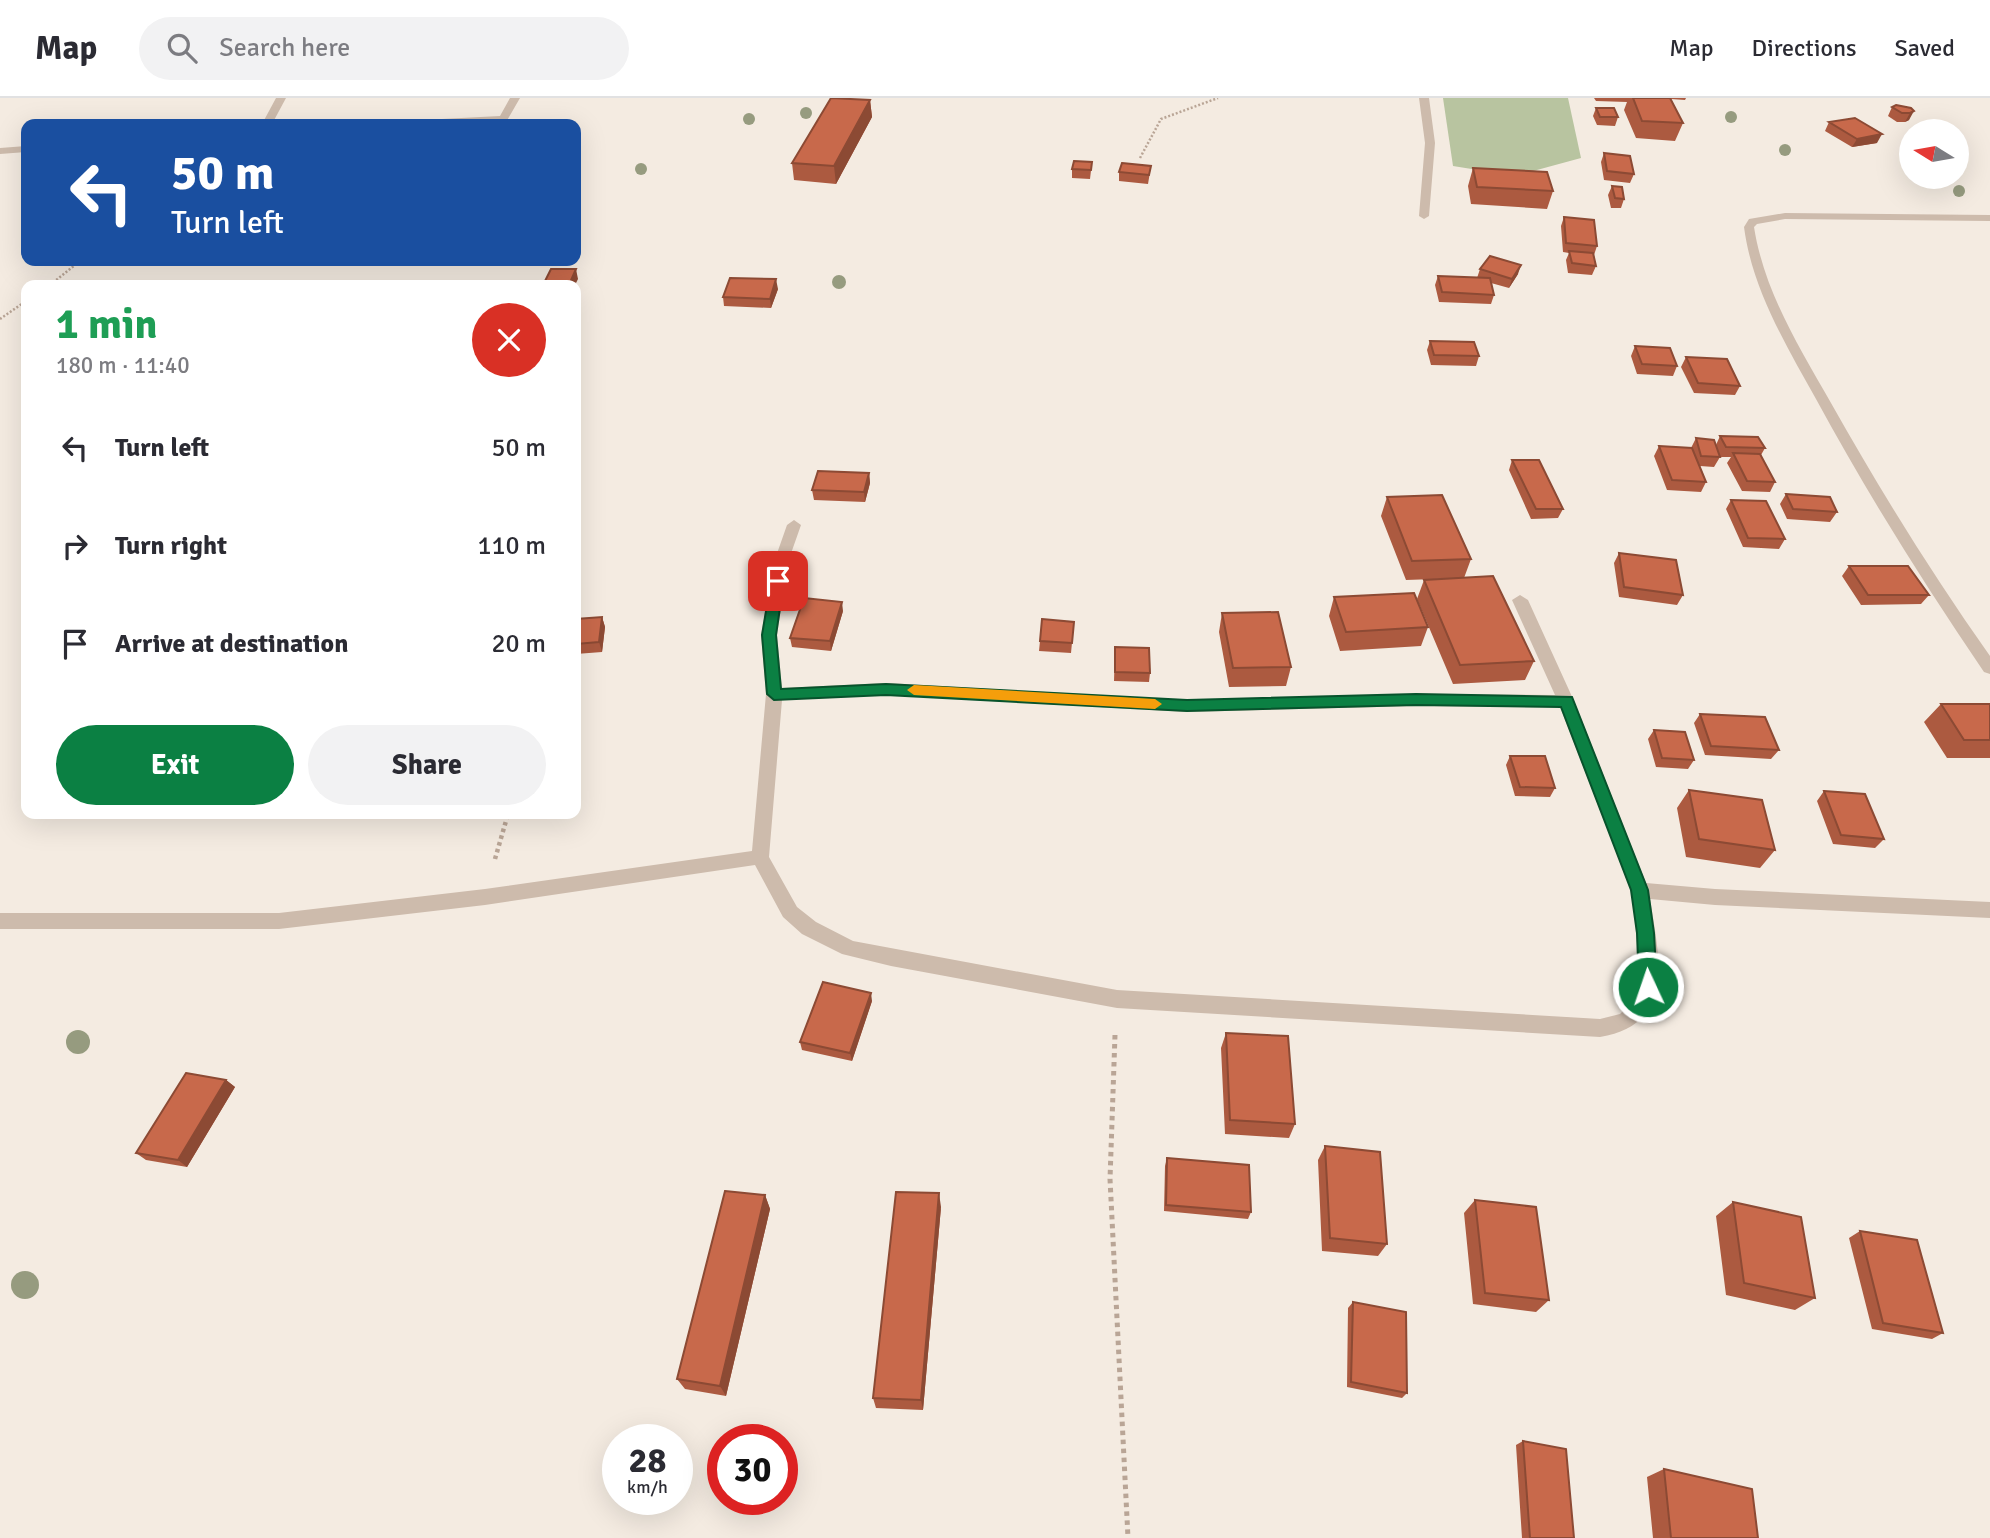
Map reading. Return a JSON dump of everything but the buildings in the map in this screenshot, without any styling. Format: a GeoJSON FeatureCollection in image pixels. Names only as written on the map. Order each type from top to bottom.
{"type":"FeatureCollection","features":[{"type":"Feature","properties":{"kind":"street"},"geometry":{"type":"LineString","coordinates":[[270,119],[281,98]]}},
{"type":"Feature","properties":{"kind":"street"},"geometry":{"type":"LineString","coordinates":[[502,119],[514,98]]}},
{"type":"Feature","properties":{"kind":"street"},"geometry":{"type":"LineString","coordinates":[[1424,98],[1430,143],[1424,216]]}},
{"type":"Feature","properties":{"kind":"street"},"geometry":{"type":"LineString","coordinates":[[0,151],[21,149]]}},
{"type":"Feature","properties":{"kind":"street"},"geometry":{"type":"LineString","coordinates":[[1990,218],[1785,216],[1753,220],[1749,228],[1757,263],[1784,328],[1837,426],[1905,542],[1990,668]]}},
{"type":"Feature","properties":{"kind":"street"},"geometry":{"type":"LineString","coordinates":[[794,525],[781,562],[769,635],[774,694],[760,857],[790,912],[809,928],[849,948],[1116,999],[1600,1028],[1618,1025],[1636,1014],[1648,987],[1646,933],[1640,890],[1566,701],[1520,600]]}},
{"type":"Feature","properties":{"kind":"street"},"geometry":{"type":"LineString","coordinates":[[774,694],[886,689],[1187,706],[1416,700],[1566,701]]}},
{"type":"Feature","properties":{"kind":"street"},"geometry":{"type":"LineString","coordinates":[[0,921],[279,921],[485,897],[760,857]]}},
{"type":"Feature","properties":{"kind":"street"},"geometry":{"type":"LineString","coordinates":[[1640,890],[1715,897],[1990,910]]}},
{"type":"Feature","properties":{"kind":"path"},"geometry":{"type":"LineString","coordinates":[[1140,158],[1161,120],[1218,98]]}},
{"type":"Feature","properties":{"kind":"path"},"geometry":{"type":"LineString","coordinates":[[56,280],[74,266]]}},
{"type":"Feature","properties":{"kind":"path"},"geometry":{"type":"LineString","coordinates":[[0,319],[21,304]]}},
{"type":"Feature","properties":{"kind":"path"},"geometry":{"type":"LineString","coordinates":[[485,897],[507,819]]}},
{"type":"Feature","properties":{"kind":"path"},"geometry":{"type":"LineString","coordinates":[[1116,999],[1110,1179],[1128,1538]]}},
{"type":"Feature","properties":{"kind":"green space"},"geometry":{"type":"Polygon","coordinates":[[[1443,98],[1568,98],[1581,158],[1515,176],[1453,166],[1443,98]]]}},
{"type":"Feature","properties":{"kind":"slow traffic"},"geometry":{"type":"LineString","coordinates":[[914,690],[1155,704]]}},
{"type":"Feature","properties":{"kind":"route"},"geometry":{"type":"LineString","coordinates":[[778,581],[769,635],[774,694],[886,689],[1187,706],[1416,700],[1566,701],[1640,890],[1646,933],[1648,987]]}}]}
